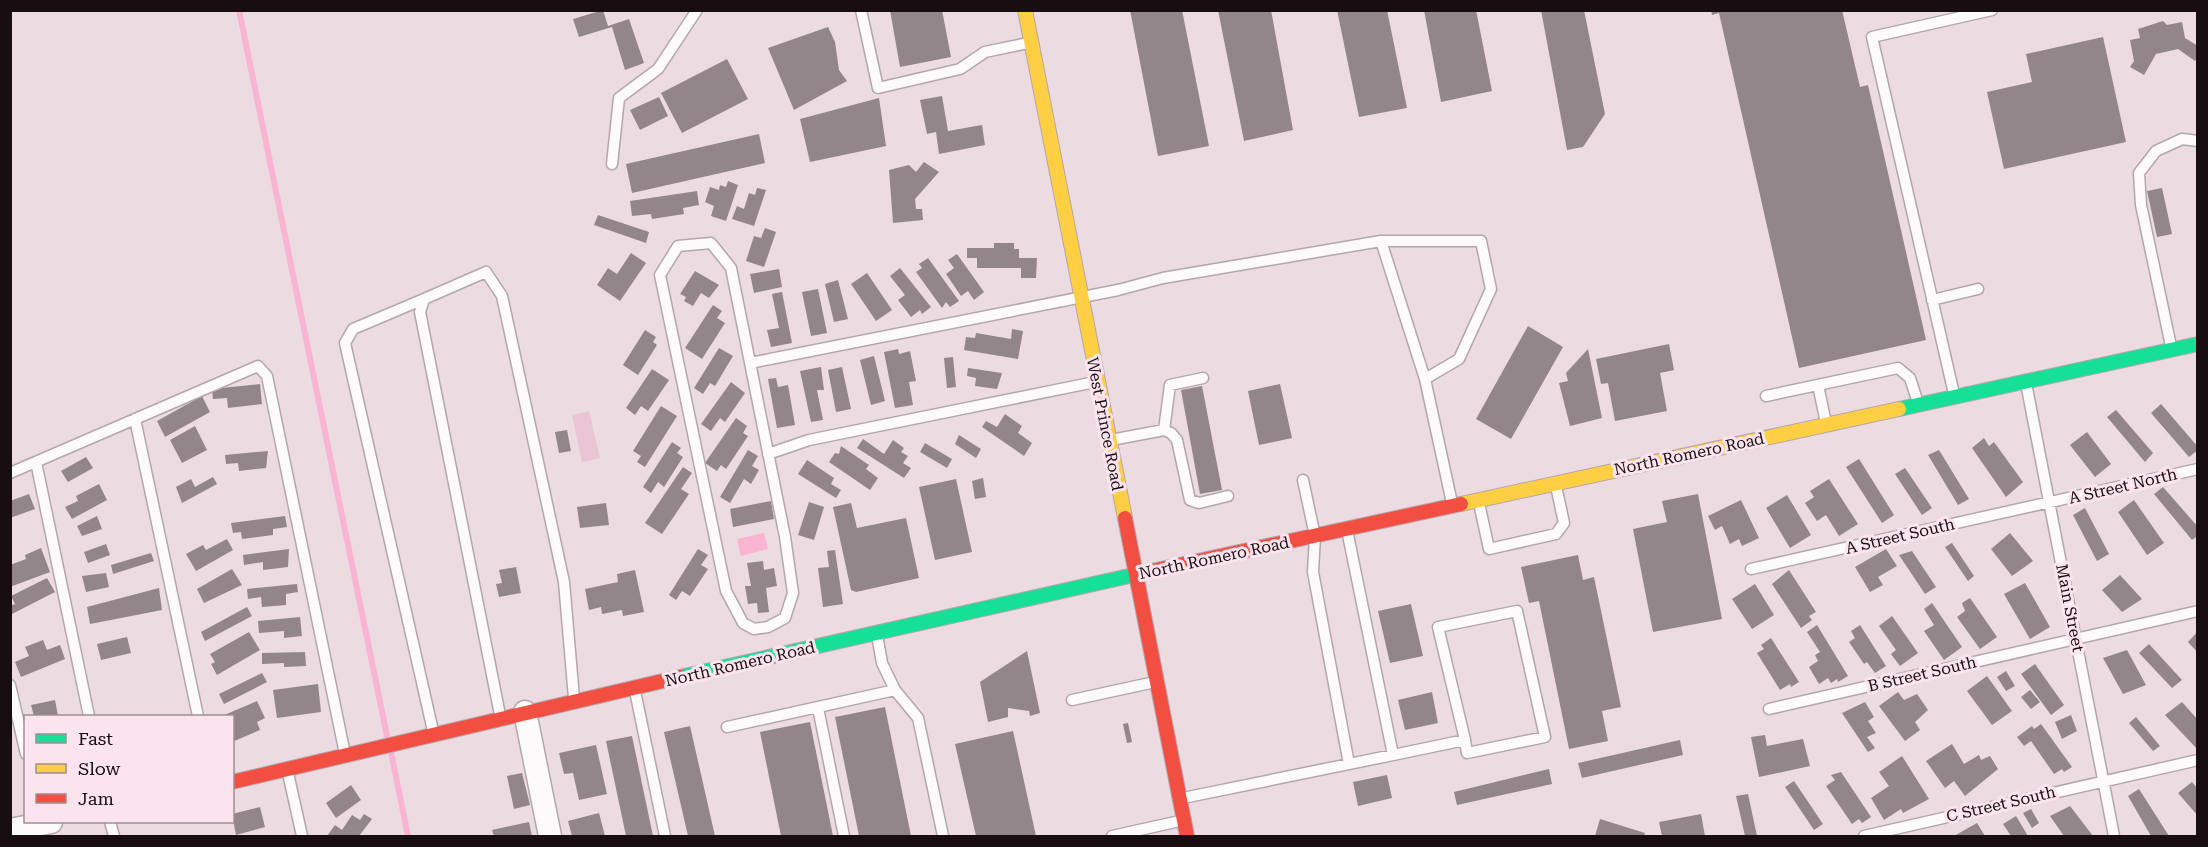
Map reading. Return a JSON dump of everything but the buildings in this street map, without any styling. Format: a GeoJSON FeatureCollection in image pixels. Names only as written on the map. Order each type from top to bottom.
{"type":"FeatureCollection","features":[{"type":"Feature","properties":{"kind":"street","name":"West Prince Road"},"geometry":{"type":"LineString","coordinates":[[1025,10],[1096,382],[1187,837]]}},
{"type":"Feature","properties":{"kind":"street","name":"North Romero Road"},"geometry":{"type":"LineString","coordinates":[[234,782],[634,688],[772,642],[877,633],[2025,380],[2198,344]]}},
{"type":"Feature","properties":{"kind":"street"},"geometry":{"type":"LineString","coordinates":[[525,712],[550,837]]}},
{"type":"Feature","properties":{"kind":"street"},"geometry":{"type":"LineString","coordinates":[[10,830],[40,823]]}},
{"type":"Feature","properties":{"kind":"lane"},"geometry":{"type":"LineString","coordinates":[[612,164],[619,98],[658,69],[697,10]]}},
{"type":"Feature","properties":{"kind":"lane"},"geometry":{"type":"LineString","coordinates":[[861,10],[878,88],[960,69],[984,52],[1031,43]]}},
{"type":"Feature","properties":{"kind":"lane"},"geometry":{"type":"LineString","coordinates":[[1955,396],[1872,37],[1992,10]]}},
{"type":"Feature","properties":{"kind":"lane"},"geometry":{"type":"LineString","coordinates":[[2171,349],[2141,205],[2139,173],[2156,150],[2182,139],[2198,141]]}},
{"type":"Feature","properties":{"kind":"lane"},"geometry":{"type":"LineString","coordinates":[[1381,241],[1425,379],[1452,506]]}},
{"type":"Feature","properties":{"kind":"lane"},"geometry":{"type":"LineString","coordinates":[[750,363],[1163,278],[1381,241],[1481,241],[1491,289],[1459,359],[1425,379]]}},
{"type":"Feature","properties":{"kind":"lane"},"geometry":{"type":"LineString","coordinates":[[711,243],[731,268],[768,454],[793,593],[785,618],[772,642],[743,623],[726,591],[660,274],[678,246],[711,243]]}},
{"type":"Feature","properties":{"kind":"lane"},"geometry":{"type":"LineString","coordinates":[[428,736],[345,343],[353,328],[486,272],[502,296],[564,582],[574,701]]}},
{"type":"Feature","properties":{"kind":"lane"},"geometry":{"type":"LineString","coordinates":[[1932,300],[1978,289]]}},
{"type":"Feature","properties":{"kind":"lane"},"geometry":{"type":"LineString","coordinates":[[423,299],[420,312],[500,718]]}},
{"type":"Feature","properties":{"kind":"lane"},"geometry":{"type":"LineString","coordinates":[[10,473],[258,366],[267,376],[345,757]]}},
{"type":"Feature","properties":{"kind":"lane"},"geometry":{"type":"LineString","coordinates":[[1766,396],[1898,368],[1910,378],[1918,404]]}},
{"type":"Feature","properties":{"kind":"lane"},"geometry":{"type":"LineString","coordinates":[[1164,430],[1170,385],[1203,378]]}},
{"type":"Feature","properties":{"kind":"lane","name":"Main Street"},"geometry":{"type":"LineString","coordinates":[[2025,380],[2114,837]]}},
{"type":"Feature","properties":{"kind":"lane"},"geometry":{"type":"LineString","coordinates":[[768,454],[809,440],[1096,382]]}},
{"type":"Feature","properties":{"kind":"lane"},"geometry":{"type":"LineString","coordinates":[[1818,385],[1826,424]]}},
{"type":"Feature","properties":{"kind":"lane"},"geometry":{"type":"LineString","coordinates":[[135,419],[198,715]]}},
{"type":"Feature","properties":{"kind":"lane"},"geometry":{"type":"LineString","coordinates":[[1108,441],[1164,430],[1171,433],[1177,440],[1190,500],[1200,503],[1228,496]]}},
{"type":"Feature","properties":{"kind":"lane"},"geometry":{"type":"LineString","coordinates":[[36,462],[89,715]]}},
{"type":"Feature","properties":{"kind":"lane","name":"A Street North"},"geometry":{"type":"LineString","coordinates":[[2049,503],[2198,469]]}},
{"type":"Feature","properties":{"kind":"lane"},"geometry":{"type":"LineString","coordinates":[[1304,480],[1315,536],[1313,572],[1349,764]]}},
{"type":"Feature","properties":{"kind":"lane"},"geometry":{"type":"LineString","coordinates":[[1478,500],[1489,549],[1556,534],[1564,523],[1556,483]]}},
{"type":"Feature","properties":{"kind":"lane","name":"A Street South"},"geometry":{"type":"LineString","coordinates":[[1751,570],[2049,503]]}},
{"type":"Feature","properties":{"kind":"lane"},"geometry":{"type":"LineString","coordinates":[[1347,529],[1392,755]]}},
{"type":"Feature","properties":{"kind":"lane"},"geometry":{"type":"LineString","coordinates":[[1517,611],[1545,737],[1467,753],[1465,740],[1438,627],[1517,611]]}},
{"type":"Feature","properties":{"kind":"lane","name":"B Street South"},"geometry":{"type":"LineString","coordinates":[[1769,709],[2198,611]]}},
{"type":"Feature","properties":{"kind":"lane"},"geometry":{"type":"LineString","coordinates":[[877,633],[882,663],[896,690],[918,718],[943,837]]}},
{"type":"Feature","properties":{"kind":"lane"},"geometry":{"type":"LineString","coordinates":[[1072,700],[1156,682]]}},
{"type":"Feature","properties":{"kind":"lane"},"geometry":{"type":"LineString","coordinates":[[10,685],[24,745]]}},
{"type":"Feature","properties":{"kind":"lane"},"geometry":{"type":"LineString","coordinates":[[634,688],[665,837]]}},
{"type":"Feature","properties":{"kind":"lane"},"geometry":{"type":"LineString","coordinates":[[727,727],[896,690]]}},
{"type":"Feature","properties":{"kind":"lane"},"geometry":{"type":"LineString","coordinates":[[818,708],[844,837]]}},
{"type":"Feature","properties":{"kind":"lane"},"geometry":{"type":"LineString","coordinates":[[1179,798],[1465,740]]}},
{"type":"Feature","properties":{"kind":"lane","name":"C Street South"},"geometry":{"type":"LineString","coordinates":[[1864,837],[2103,780],[2198,760]]}},
{"type":"Feature","properties":{"kind":"lane"},"geometry":{"type":"LineString","coordinates":[[287,769],[302,837]]}},
{"type":"Feature","properties":{"kind":"lane"},"geometry":{"type":"LineString","coordinates":[[1112,837],[1184,820]]}},
{"type":"Feature","properties":{"kind":"shaded area"},"geometry":{"type":"Polygon","coordinates":[[[589,411],[600,458],[582,462],[572,415],[589,411]]]}},
{"type":"Feature","properties":{"kind":"shaded area"},"geometry":{"type":"Polygon","coordinates":[[[764,533],[768,549],[741,556],[737,539],[764,533]]]}},
{"type":"Feature","properties":{"kind":"waterway"},"geometry":{"type":"LineString","coordinates":[[239,10],[387,736]]}},
{"type":"Feature","properties":{"kind":"waterway"},"geometry":{"type":"LineString","coordinates":[[391,752],[408,836]]}},
{"type":"Feature","properties":{"kind":"traffic: fast"},"geometry":{"type":"LineString","coordinates":[[1899,409],[2198,344]]}},
{"type":"Feature","properties":{"kind":"traffic: fast"},"geometry":{"type":"LineString","coordinates":[[680,677],[1138,574]]}},
{"type":"Feature","properties":{"kind":"traffic: slow"},"geometry":{"type":"LineString","coordinates":[[1025,10],[1125,518]]}},
{"type":"Feature","properties":{"kind":"traffic: slow"},"geometry":{"type":"LineString","coordinates":[[1461,504],[1899,409]]}},
{"type":"Feature","properties":{"kind":"traffic: jam"},"geometry":{"type":"LineString","coordinates":[[1138,574],[1461,504]]}},
{"type":"Feature","properties":{"kind":"traffic: jam"},"geometry":{"type":"LineString","coordinates":[[1125,518],[1187,836]]}},
{"type":"Feature","properties":{"kind":"traffic: jam"},"geometry":{"type":"LineString","coordinates":[[234,782],[680,677]]}}]}
